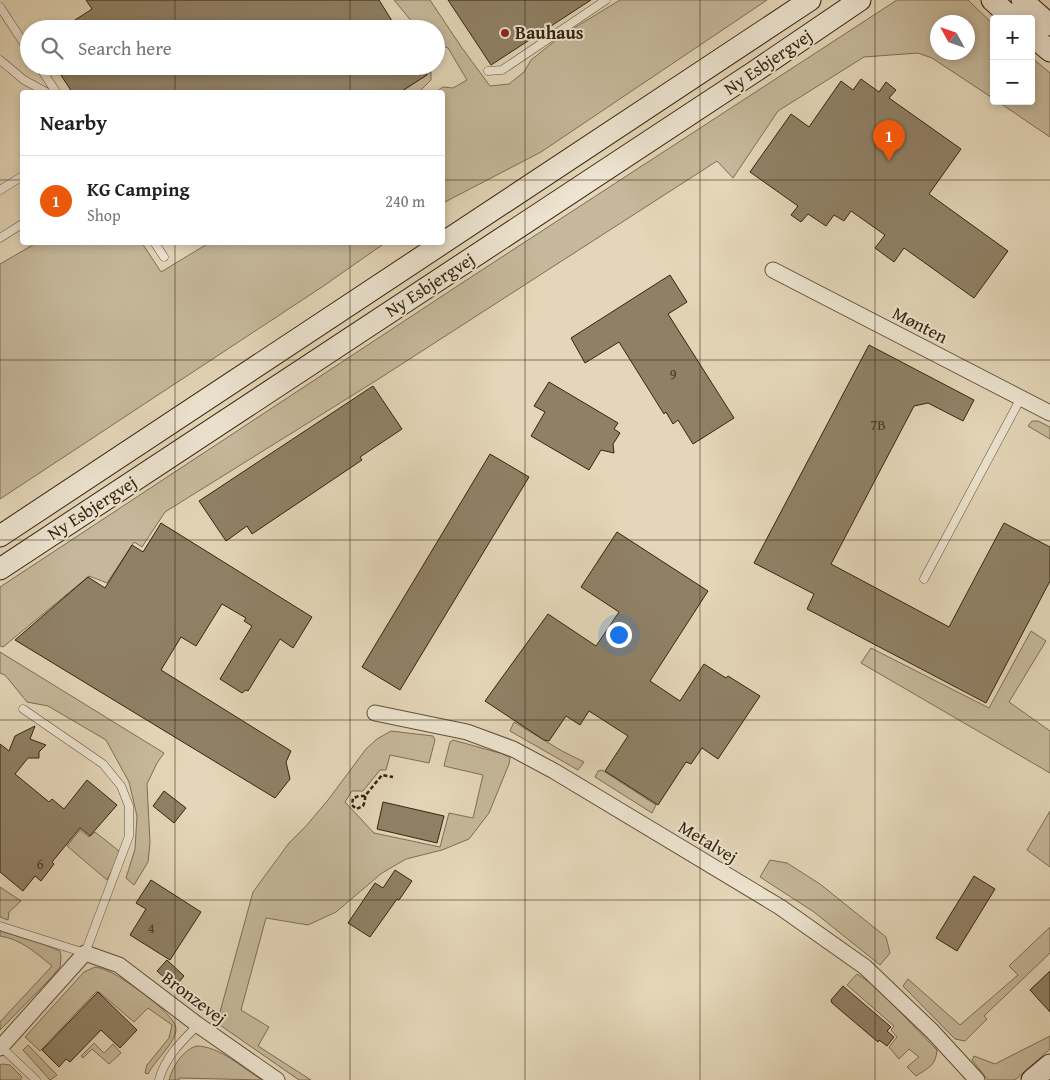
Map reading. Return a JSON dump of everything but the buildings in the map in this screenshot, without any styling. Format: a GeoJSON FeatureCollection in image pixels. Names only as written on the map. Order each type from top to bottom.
{"type":"FeatureCollection","features":[{"type":"Feature","properties":{"kind":"street","name":"Ny Esbjergvej"},"geometry":{"type":"LineString","coordinates":[[445,242],[810,0]]}},
{"type":"Feature","properties":{"kind":"street","name":"Ny Esbjergvej"},"geometry":{"type":"LineString","coordinates":[[0,569],[745,78],[860,0]]}},
{"type":"Feature","properties":{"kind":"street"},"geometry":{"type":"LineString","coordinates":[[992,0],[1009,15]]}},
{"type":"Feature","properties":{"kind":"street"},"geometry":{"type":"LineString","coordinates":[[1022,0],[1050,25]]}},
{"type":"Feature","properties":{"kind":"street"},"geometry":{"type":"LineString","coordinates":[[1042,0],[1050,8]]}},
{"type":"Feature","properties":{"kind":"street"},"geometry":{"type":"LineString","coordinates":[[1035,38],[1050,51]]}},
{"type":"Feature","properties":{"kind":"street","name":"Ny Esbjergvej"},"geometry":{"type":"LineString","coordinates":[[0,536],[440,245]]}},
{"type":"Feature","properties":{"kind":"street","name":"Mønten"},"geometry":{"type":"LineString","coordinates":[[773,270],[1050,413]]}},
{"type":"Feature","properties":{"kind":"street","name":"Metalvej"},"geometry":{"type":"LineString","coordinates":[[375,713],[467,732],[514,749],[780,907],[865,967],[932,1031],[977,1080]]}},
{"type":"Feature","properties":{"kind":"street"},"geometry":{"type":"LineString","coordinates":[[0,1047],[85,953]]}},
{"type":"Feature","properties":{"kind":"street","name":"Bronzevej"},"geometry":{"type":"LineString","coordinates":[[85,953],[119,965],[198,1025],[277,1080]]}},
{"type":"Feature","properties":{"kind":"street"},"geometry":{"type":"LineString","coordinates":[[1032,1080],[1050,1065]]}},
{"type":"Feature","properties":{"kind":"lane"},"geometry":{"type":"LineString","coordinates":[[488,71],[502,70],[606,0]]}},
{"type":"Feature","properties":{"kind":"lane"},"geometry":{"type":"LineString","coordinates":[[0,7],[20,37]]}},
{"type":"Feature","properties":{"kind":"lane"},"geometry":{"type":"LineString","coordinates":[[0,60],[24,80],[42,90]]}},
{"type":"Feature","properties":{"kind":"lane"},"geometry":{"type":"LineString","coordinates":[[45,75],[55,90]]}},
{"type":"Feature","properties":{"kind":"lane"},"geometry":{"type":"LineString","coordinates":[[0,190],[20,178]]}},
{"type":"Feature","properties":{"kind":"lane"},"geometry":{"type":"LineString","coordinates":[[0,238],[20,225]]}},
{"type":"Feature","properties":{"kind":"lane"},"geometry":{"type":"LineString","coordinates":[[156,245],[164,256]]}},
{"type":"Feature","properties":{"kind":"lane"},"geometry":{"type":"LineString","coordinates":[[924,579],[1021,398]]}},
{"type":"Feature","properties":{"kind":"lane"},"geometry":{"type":"LineString","coordinates":[[23,709],[103,764],[121,786],[129,806],[129,836],[85,953]]}},
{"type":"Feature","properties":{"kind":"lane","name":"Bronzevej"},"geometry":{"type":"LineString","coordinates":[[0,926],[85,953]]}},
{"type":"Feature","properties":{"kind":"lane"},"geometry":{"type":"LineString","coordinates":[[159,1080],[162,1068],[180,1043],[198,1025]]}},
{"type":"Feature","properties":{"kind":"lane"},"geometry":{"type":"LineString","coordinates":[[0,1047],[36,1080]]}},
{"type":"Feature","properties":{"kind":"path"},"geometry":{"type":"LineString","coordinates":[[365,796],[353,798],[352,805],[356,809],[363,806],[366,800],[365,796],[382,775],[392,777]]}},
{"type":"Feature","properties":{"kind":"shaded area"},"geometry":{"type":"Polygon","coordinates":[[[394,0],[430,0],[443,20],[411,20],[394,0]]]}},
{"type":"Feature","properties":{"kind":"shaded area"},"geometry":{"type":"Polygon","coordinates":[[[620,0],[767,0],[541,152],[445,202],[445,90],[439,90],[443,87],[453,88],[467,80],[448,48],[445,47],[445,22],[490,86],[509,84],[524,72],[531,60],[561,36],[620,0]]]}},
{"type":"Feature","properties":{"kind":"shaded area"},"geometry":{"type":"Polygon","coordinates":[[[897,0],[968,0],[990,21],[990,96],[935,60],[975,60],[975,15],[930,15],[930,57],[918,53],[864,57],[778,111],[733,178],[717,161],[377,380],[165,512],[142,547],[134,542],[107,583],[89,576],[3,647],[0,646],[0,587],[897,0]]]}},
{"type":"Feature","properties":{"kind":"shaded area"},"geometry":{"type":"Polygon","coordinates":[[[1035,60],[1050,73],[1050,137],[1003,105],[1035,105],[1035,60]]]}},
{"type":"Feature","properties":{"kind":"shaded area"},"geometry":{"type":"Polygon","coordinates":[[[426,75],[431,75],[431,80],[421,90],[404,90],[426,75]]]}},
{"type":"Feature","properties":{"kind":"shaded area"},"geometry":{"type":"Polygon","coordinates":[[[33,245],[143,245],[161,272],[206,245],[382,245],[322,287],[0,499],[0,264],[33,245]]]}},
{"type":"Feature","properties":{"kind":"shaded area"},"geometry":{"type":"Polygon","coordinates":[[[1032,421],[1038,421],[1050,427],[1050,439],[1028,426],[1032,421]]]}},
{"type":"Feature","properties":{"kind":"shaded area"},"geometry":{"type":"Polygon","coordinates":[[[1031,631],[1046,641],[1009,702],[1050,731],[1050,773],[861,663],[871,648],[989,708],[1031,631]]]}},
{"type":"Feature","properties":{"kind":"shaded area"},"geometry":{"type":"Polygon","coordinates":[[[0,652],[164,753],[147,784],[150,843],[148,862],[134,885],[126,878],[135,849],[137,816],[129,782],[106,740],[48,706],[27,702],[5,675],[0,673],[0,652]]]}},
{"type":"Feature","properties":{"kind":"shaded area"},"geometry":{"type":"Polygon","coordinates":[[[514,722],[584,762],[578,770],[510,731],[514,722]]]}},
{"type":"Feature","properties":{"kind":"shaded area"},"geometry":{"type":"Polygon","coordinates":[[[391,731],[433,736],[435,740],[429,763],[390,755],[386,770],[380,770],[363,791],[352,791],[345,802],[374,833],[440,847],[449,813],[473,818],[483,775],[444,766],[450,742],[453,740],[503,754],[510,758],[509,764],[489,813],[469,839],[442,850],[406,859],[382,873],[336,912],[308,925],[266,918],[241,1010],[269,1027],[258,1046],[311,1080],[299,1080],[217,1023],[253,892],[289,843],[328,800],[366,749],[377,739],[391,731]]]}},
{"type":"Feature","properties":{"kind":"shaded area"},"geometry":{"type":"Polygon","coordinates":[[[602,770],[656,805],[652,813],[595,777],[598,771],[602,770]]]}},
{"type":"Feature","properties":{"kind":"shaded area"},"geometry":{"type":"Polygon","coordinates":[[[1050,811],[1050,867],[1027,850],[1050,811]]]}},
{"type":"Feature","properties":{"kind":"shaded area"},"geometry":{"type":"Polygon","coordinates":[[[80,830],[89,837],[95,832],[119,851],[116,863],[107,880],[67,846],[80,830]]]}},
{"type":"Feature","properties":{"kind":"shaded area"},"geometry":{"type":"Polygon","coordinates":[[[770,860],[787,863],[820,884],[886,937],[890,953],[880,965],[814,912],[760,877],[770,860]]]}},
{"type":"Feature","properties":{"kind":"shaded area"},"geometry":{"type":"Polygon","coordinates":[[[0,887],[21,901],[9,912],[8,920],[0,917],[0,887]]]}},
{"type":"Feature","properties":{"kind":"shaded area"},"geometry":{"type":"Polygon","coordinates":[[[1050,927],[1050,953],[984,1016],[987,1019],[965,1041],[955,1039],[903,986],[908,979],[960,1025],[1018,975],[1009,966],[1050,927]]]}},
{"type":"Feature","properties":{"kind":"shaded area"},"geometry":{"type":"Polygon","coordinates":[[[0,931],[60,951],[61,957],[60,967],[50,979],[0,1030],[0,1022],[52,966],[21,943],[0,936],[0,931]]]}},
{"type":"Feature","properties":{"kind":"shaded area"},"geometry":{"type":"Polygon","coordinates":[[[95,967],[111,972],[151,999],[174,1023],[175,1034],[169,1046],[148,1074],[145,1073],[147,1065],[169,1038],[172,1025],[148,1008],[134,1022],[99,992],[96,992],[40,1051],[25,1037],[84,972],[95,967]]]}},
{"type":"Feature","properties":{"kind":"shaded area"},"geometry":{"type":"Polygon","coordinates":[[[857,974],[875,986],[937,1050],[933,1063],[916,1076],[907,1067],[919,1057],[909,1049],[899,1059],[889,1047],[897,1037],[891,1030],[894,1026],[847,985],[857,974]]]}},
{"type":"Feature","properties":{"kind":"shaded area"},"geometry":{"type":"Polygon","coordinates":[[[1050,1036],[1050,1049],[1015,1080],[988,1080],[972,1060],[974,1056],[995,1064],[1050,1036]]]}},
{"type":"Feature","properties":{"kind":"shaded area"},"geometry":{"type":"Polygon","coordinates":[[[94,1043],[104,1053],[113,1044],[121,1053],[109,1064],[92,1049],[83,1058],[81,1056],[94,1043]]]}},
{"type":"Feature","properties":{"kind":"shaded area"},"geometry":{"type":"Polygon","coordinates":[[[28,1045],[57,1075],[50,1080],[23,1050],[28,1045]]]}},
{"type":"Feature","properties":{"kind":"shaded area"},"geometry":{"type":"Polygon","coordinates":[[[196,1046],[214,1050],[230,1058],[262,1080],[179,1078],[179,1080],[169,1080],[173,1069],[186,1051],[196,1046]]]}},
{"type":"Feature","properties":{"kind":"shaded area"},"geometry":{"type":"Polygon","coordinates":[[[0,1065],[10,1065],[22,1077],[20,1080],[0,1080],[0,1065]]]}},
{"type":"Feature","properties":{"kind":"place","name":"Bauhaus"},"geometry":{"type":"Point","coordinates":[505,33]}},
{"type":"Feature","properties":{"kind":"place","name":"KG Camping"},"geometry":{"type":"Point","coordinates":[889,161]}}]}
